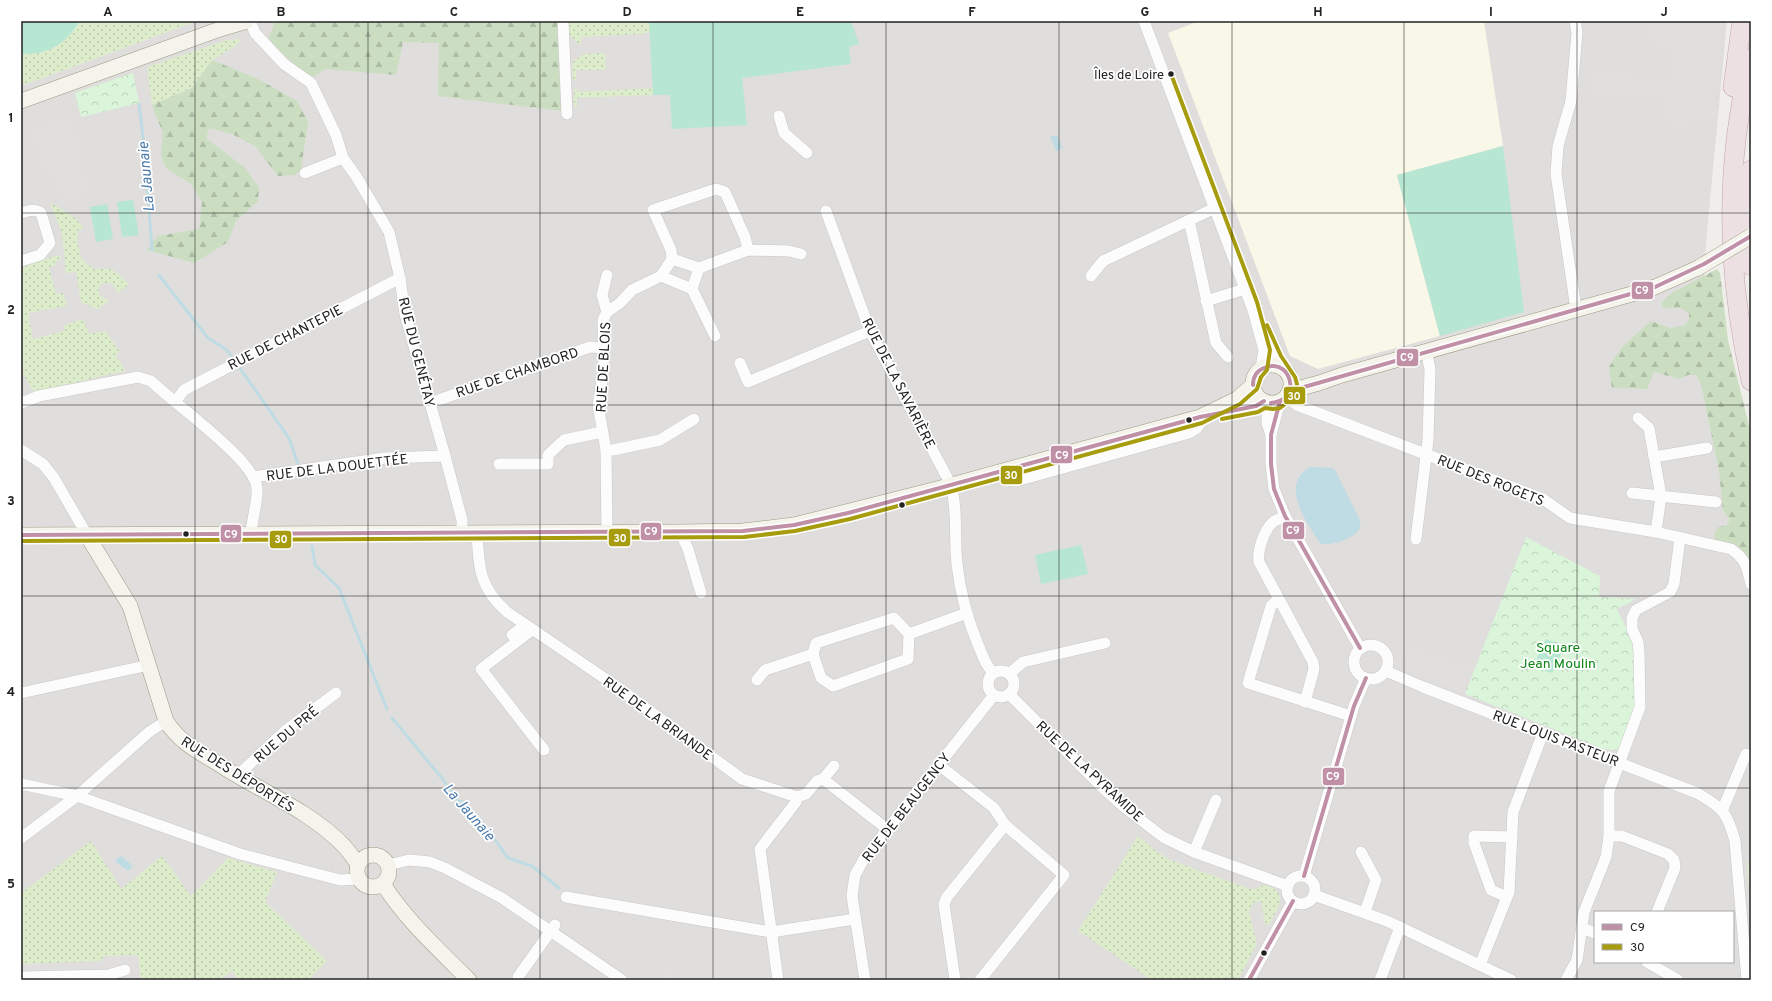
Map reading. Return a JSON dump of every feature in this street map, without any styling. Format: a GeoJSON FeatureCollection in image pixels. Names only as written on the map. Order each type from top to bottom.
{"type":"FeatureCollection","features":[{"type":"Feature","properties":{"kind":"highway"},"geometry":{"type":"LineString","coordinates":[[1732,183],[1726,166],[1732,100],[1742,21]]}},
{"type":"Feature","properties":{"kind":"highway"},"geometry":{"type":"LineString","coordinates":[[1751,59],[1739,121],[1732,183],[1734,273],[1740,325],[1751,381]]}},
{"type":"Feature","properties":{"kind":"highway"},"geometry":{"type":"LineString","coordinates":[[1751,170],[1749,213],[1751,266]]}},
{"type":"Feature","properties":{"kind":"street"},"geometry":{"type":"LineString","coordinates":[[21,101],[220,29],[248,21]]}},
{"type":"Feature","properties":{"kind":"street","name":"RUE DU GENÉTAY"},"geometry":{"type":"LineString","coordinates":[[248,21],[255,33],[284,64],[311,83],[336,135],[343,158],[356,176],[389,232],[400,278],[405,314],[462,520],[462,532]]}},
{"type":"Feature","properties":{"kind":"street"},"geometry":{"type":"LineString","coordinates":[[563,21],[567,114]]}},
{"type":"Feature","properties":{"kind":"street"},"geometry":{"type":"LineString","coordinates":[[1144,21],[1253,310],[1264,350],[1262,368]]}},
{"type":"Feature","properties":{"kind":"street"},"geometry":{"type":"LineString","coordinates":[[1575,21],[1577,33],[1572,101],[1558,146],[1556,174],[1576,309]]}},
{"type":"Feature","properties":{"kind":"street"},"geometry":{"type":"LineString","coordinates":[[779,116],[784,133],[807,153]]}},
{"type":"Feature","properties":{"kind":"street"},"geometry":{"type":"LineString","coordinates":[[305,173],[343,158]]}},
{"type":"Feature","properties":{"kind":"street"},"geometry":{"type":"LineString","coordinates":[[607,312],[620,303],[632,290],[661,276],[672,259],[672,250],[653,210],[716,189],[725,192],[745,237],[748,250]]}},
{"type":"Feature","properties":{"kind":"street"},"geometry":{"type":"LineString","coordinates":[[1091,276],[1103,261],[1215,208]]}},
{"type":"Feature","properties":{"kind":"street"},"geometry":{"type":"LineString","coordinates":[[21,213],[32,210],[37,210],[41,213],[50,243],[40,255],[21,261]]}},
{"type":"Feature","properties":{"kind":"street","name":"RUE DE LA SAVARIÈRE"},"geometry":{"type":"LineString","coordinates":[[826,211],[870,331],[951,485]]}},
{"type":"Feature","properties":{"kind":"street"},"geometry":{"type":"LineString","coordinates":[[1188,220],[1216,343],[1228,357]]}},
{"type":"Feature","properties":{"kind":"street"},"geometry":{"type":"LineString","coordinates":[[21,535],[680,532],[743,531],[794,525],[951,485],[1203,416],[1256,406],[1342,375],[1655,287],[1698,268],[1751,236]]}},
{"type":"Feature","properties":{"kind":"street"},"geometry":{"type":"LineString","coordinates":[[672,259],[699,268],[748,250],[789,250],[802,254]]}},
{"type":"Feature","properties":{"kind":"street"},"geometry":{"type":"LineString","coordinates":[[692,289],[699,268]]}},
{"type":"Feature","properties":{"kind":"street","name":"RUE DE BLOIS"},"geometry":{"type":"LineString","coordinates":[[606,275],[602,295],[607,312],[604,320],[604,368],[598,404],[606,450],[607,532]]}},
{"type":"Feature","properties":{"kind":"street"},"geometry":{"type":"LineString","coordinates":[[661,276],[692,289],[716,336]]}},
{"type":"Feature","properties":{"kind":"street","name":"RUE DE CHANTEPIE"},"geometry":{"type":"LineString","coordinates":[[176,402],[184,390],[400,278]]}},
{"type":"Feature","properties":{"kind":"street"},"geometry":{"type":"LineString","coordinates":[[1206,301],[1245,289]]}},
{"type":"Feature","properties":{"kind":"street"},"geometry":{"type":"LineString","coordinates":[[1253,310],[1291,384],[1277,399],[1271,435],[1271,464],[1274,489],[1285,516],[1360,648]]}},
{"type":"Feature","properties":{"kind":"street"},"geometry":{"type":"LineString","coordinates":[[740,363],[748,382],[870,331]]}},
{"type":"Feature","properties":{"kind":"street","name":"RUE DE CHAMBORD"},"geometry":{"type":"LineString","coordinates":[[430,403],[590,347],[605,348]]}},
{"type":"Feature","properties":{"kind":"street"},"geometry":{"type":"LineString","coordinates":[[1416,539],[1427,455],[1430,369],[1426,351]]}},
{"type":"Feature","properties":{"kind":"street"},"geometry":{"type":"LineString","coordinates":[[1277,399],[1256,395],[1253,385],[1256,374],[1262,368],[1270,365],[1310,379],[1342,375]]}},
{"type":"Feature","properties":{"kind":"street"},"geometry":{"type":"LineString","coordinates":[[21,403],[39,396],[138,377],[151,381],[237,455],[254,477],[257,488],[251,533]]}},
{"type":"Feature","properties":{"kind":"street"},"geometry":{"type":"LineString","coordinates":[[1203,416],[1237,399],[1253,385]]}},
{"type":"Feature","properties":{"kind":"street","name":"RUE DES ROGETS"},"geometry":{"type":"LineString","coordinates":[[1277,399],[1297,405],[1543,499],[1570,518],[1656,532],[1731,549],[1740,556],[1747,566],[1751,584]]}},
{"type":"Feature","properties":{"kind":"street"},"geometry":{"type":"LineString","coordinates":[[1638,418],[1649,428],[1661,496],[1656,532]]}},
{"type":"Feature","properties":{"kind":"street"},"geometry":{"type":"LineString","coordinates":[[606,450],[613,450],[660,440],[694,420]]}},
{"type":"Feature","properties":{"kind":"street"},"geometry":{"type":"LineString","coordinates":[[499,464],[548,464],[548,455],[564,440],[602,432]]}},
{"type":"Feature","properties":{"kind":"street"},"geometry":{"type":"LineString","coordinates":[[1654,457],[1707,448]]}},
{"type":"Feature","properties":{"kind":"street"},"geometry":{"type":"LineString","coordinates":[[21,450],[43,464],[54,478],[87,535]]}},
{"type":"Feature","properties":{"kind":"street","name":"RUE DE LA DOUETTÉE"},"geometry":{"type":"LineString","coordinates":[[254,477],[384,458],[445,456]]}},
{"type":"Feature","properties":{"kind":"street"},"geometry":{"type":"LineString","coordinates":[[951,485],[955,500],[957,564],[967,613],[989,669],[994,673]]}},
{"type":"Feature","properties":{"kind":"street"},"geometry":{"type":"LineString","coordinates":[[1632,493],[1716,502]]}},
{"type":"Feature","properties":{"kind":"street"},"geometry":{"type":"LineString","coordinates":[[1285,516],[1273,522],[1266,531],[1258,556],[1259,562],[1278,599],[1313,662],[1314,669],[1305,702]]}},
{"type":"Feature","properties":{"kind":"street","name":"RUE DE LA BRIANDE"},"geometry":{"type":"LineString","coordinates":[[477,532],[479,567],[486,586],[494,600],[507,612],[613,684],[742,779],[797,797]]}},
{"type":"Feature","properties":{"kind":"street"},"geometry":{"type":"LineString","coordinates":[[680,532],[688,549],[701,593]]}},
{"type":"Feature","properties":{"kind":"street","name":"RUE DES DÉPORTÉS"},"geometry":{"type":"LineString","coordinates":[[87,535],[130,606],[166,721],[174,734],[183,742],[237,776],[321,826],[344,846],[362,866]]}},
{"type":"Feature","properties":{"kind":"street"},"geometry":{"type":"LineString","coordinates":[[1566,980],[1577,960],[1584,912],[1606,857],[1609,836],[1609,791],[1640,707],[1639,652],[1638,642],[1632,629],[1632,618],[1636,610],[1670,592],[1674,584],[1680,538]]}},
{"type":"Feature","properties":{"kind":"street"},"geometry":{"type":"LineString","coordinates":[[1278,599],[1271,606],[1248,683],[1351,716]]}},
{"type":"Feature","properties":{"kind":"street"},"geometry":{"type":"LineString","coordinates":[[909,634],[967,613]]}},
{"type":"Feature","properties":{"kind":"street"},"geometry":{"type":"LineString","coordinates":[[894,618],[909,634],[908,659],[833,686],[821,678],[814,654],[816,643],[894,618]]}},
{"type":"Feature","properties":{"kind":"street"},"geometry":{"type":"LineString","coordinates":[[512,635],[529,628]]}},
{"type":"Feature","properties":{"kind":"street"},"geometry":{"type":"LineString","coordinates":[[529,628],[481,669],[544,750]]}},
{"type":"Feature","properties":{"kind":"street"},"geometry":{"type":"LineString","coordinates":[[1008,674],[1023,662],[1105,643]]}},
{"type":"Feature","properties":{"kind":"street"},"geometry":{"type":"LineString","coordinates":[[1372,644],[1384,649],[1389,661],[1386,671],[1378,678],[1366,678],[1358,673],[1354,664],[1354,656],[1360,648],[1372,644]]}},
{"type":"Feature","properties":{"kind":"street"},"geometry":{"type":"LineString","coordinates":[[757,680],[765,670],[814,654]]}},
{"type":"Feature","properties":{"kind":"street"},"geometry":{"type":"LineString","coordinates":[[21,693],[149,665]]}},
{"type":"Feature","properties":{"kind":"street"},"geometry":{"type":"LineString","coordinates":[[1000,671],[1008,674],[1013,683],[1009,694],[1002,697],[994,695],[990,691],[988,684],[989,678],[994,673],[1000,671]]}},
{"type":"Feature","properties":{"kind":"street","name":"RUE LOUIS PASTEUR"},"geometry":{"type":"LineString","coordinates":[[1386,671],[1423,687],[1697,793],[1716,804],[1729,820],[1735,841],[1747,980]]}},
{"type":"Feature","properties":{"kind":"street"},"geometry":{"type":"LineString","coordinates":[[1304,876],[1351,716],[1366,678]]}},
{"type":"Feature","properties":{"kind":"street","name":"RUE DU PRÉ"},"geometry":{"type":"LineString","coordinates":[[237,776],[284,732],[336,693]]}},
{"type":"Feature","properties":{"kind":"street","name":"RUE DE LA PYRAMIDE"},"geometry":{"type":"LineString","coordinates":[[1009,694],[1124,807],[1163,837],[1194,852],[1288,886]]}},
{"type":"Feature","properties":{"kind":"street","name":"RUE DE BEAUGENCY"},"geometry":{"type":"LineString","coordinates":[[865,980],[852,896],[855,875],[864,859],[887,829],[994,695]]}},
{"type":"Feature","properties":{"kind":"street"},"geometry":{"type":"LineString","coordinates":[[21,838],[77,796],[149,732],[166,721]]}},
{"type":"Feature","properties":{"kind":"street"},"geometry":{"type":"LineString","coordinates":[[1480,965],[1509,892],[1513,812],[1543,734]]}},
{"type":"Feature","properties":{"kind":"street"},"geometry":{"type":"LineString","coordinates":[[1722,811],[1746,754]]}},
{"type":"Feature","properties":{"kind":"street"},"geometry":{"type":"LineString","coordinates":[[938,765],[994,808],[1005,825],[1064,875],[980,980]]}},
{"type":"Feature","properties":{"kind":"street"},"geometry":{"type":"LineString","coordinates":[[778,980],[760,848],[796,802],[797,797],[806,794],[817,781],[824,779],[834,766]]}},
{"type":"Feature","properties":{"kind":"street"},"geometry":{"type":"LineString","coordinates":[[824,779],[887,829]]}},
{"type":"Feature","properties":{"kind":"street"},"geometry":{"type":"LineString","coordinates":[[21,784],[77,796],[240,854],[340,880],[378,855],[386,861],[389,874],[383,884],[379,886],[366,886],[362,866]]}},
{"type":"Feature","properties":{"kind":"street"},"geometry":{"type":"LineString","coordinates":[[1194,852],[1216,800]]}},
{"type":"Feature","properties":{"kind":"street"},"geometry":{"type":"LineString","coordinates":[[955,980],[944,904],[947,897],[1005,825]]}},
{"type":"Feature","properties":{"kind":"street"},"geometry":{"type":"LineString","coordinates":[[1507,897],[1491,890],[1474,844],[1474,836],[1512,837]]}},
{"type":"Feature","properties":{"kind":"street"},"geometry":{"type":"LineString","coordinates":[[1609,836],[1622,836],[1668,854],[1674,860],[1675,868],[1658,911]]}},
{"type":"Feature","properties":{"kind":"street"},"geometry":{"type":"LineString","coordinates":[[1361,852],[1376,880],[1365,912]]}},
{"type":"Feature","properties":{"kind":"street"},"geometry":{"type":"LineString","coordinates":[[388,865],[409,860],[430,862],[445,868],[502,898],[553,928],[622,980]]}},
{"type":"Feature","properties":{"kind":"street"},"geometry":{"type":"LineString","coordinates":[[1304,876],[1313,883],[1315,888],[1314,895],[1306,903],[1299,904],[1293,901],[1288,893],[1288,886],[1295,877],[1304,876]]}},
{"type":"Feature","properties":{"kind":"street"},"geometry":{"type":"LineString","coordinates":[[383,884],[391,896],[427,937],[469,980]]}},
{"type":"Feature","properties":{"kind":"street"},"geometry":{"type":"LineString","coordinates":[[1314,895],[1365,912],[1400,927],[1511,980]]}},
{"type":"Feature","properties":{"kind":"street"},"geometry":{"type":"LineString","coordinates":[[566,897],[771,932],[855,919]]}},
{"type":"Feature","properties":{"kind":"street"},"geometry":{"type":"LineString","coordinates":[[1249,980],[1293,901]]}},
{"type":"Feature","properties":{"kind":"street"},"geometry":{"type":"LineString","coordinates":[[1380,980],[1400,927]]}},
{"type":"Feature","properties":{"kind":"street"},"geometry":{"type":"LineString","coordinates":[[518,977],[553,928]]}},
{"type":"Feature","properties":{"kind":"street"},"geometry":{"type":"LineString","coordinates":[[1582,928],[1594,933]]}},
{"type":"Feature","properties":{"kind":"street"},"geometry":{"type":"LineString","coordinates":[[1649,963],[1678,980]]}},
{"type":"Feature","properties":{"kind":"street"},"geometry":{"type":"LineString","coordinates":[[21,977],[108,975],[125,970]]}},
{"type":"Feature","properties":{"kind":"shaded area"},"geometry":{"type":"Polygon","coordinates":[[[197,21],[1727,21],[1706,243],[1700,366],[1751,562],[1751,980],[21,980],[21,86],[197,21]]]}},
{"type":"Feature","properties":{"kind":"shaded area"},"geometry":{"type":"Polygon","coordinates":[[[1199,21],[1484,21],[1503,146],[1397,175],[1440,336],[1318,369],[1290,356],[1168,33],[1199,21]]]}},
{"type":"Feature","properties":{"kind":"shaded area"},"geometry":{"type":"Polygon","coordinates":[[[1651,21],[1673,21],[1673,27],[1678,27],[1677,21],[1724,21],[1720,27],[1717,84],[1712,84],[1717,118],[1669,125],[1664,96],[1648,95],[1648,93],[1636,94],[1591,92],[1593,76],[1670,80],[1673,44],[1650,42],[1651,21]]]}},
{"type":"Feature","properties":{"kind":"shaded area"},"geometry":{"type":"Polygon","coordinates":[[[71,120],[86,192],[67,198],[46,166],[32,129],[71,120]]]}},
{"type":"Feature","properties":{"kind":"shaded area"},"geometry":{"type":"Polygon","coordinates":[[[1411,649],[1472,670],[1463,692],[1403,668],[1411,649]]]}},
{"type":"Feature","properties":{"kind":"shaded area"},"geometry":{"type":"Polygon","coordinates":[[[138,955],[141,980],[21,980],[21,964],[101,961],[104,956],[138,955]]]}},
{"type":"Feature","properties":{"kind":"shaded area"},"geometry":{"type":"Polygon","coordinates":[[[668,970],[683,980],[661,980],[668,970]]]}},
{"type":"Feature","properties":{"kind":"green space"},"geometry":{"type":"Polygon","coordinates":[[[21,21],[80,21],[69,36],[48,50],[31,54],[21,54],[21,21]]]}},
{"type":"Feature","properties":{"kind":"green space"},"geometry":{"type":"Polygon","coordinates":[[[80,21],[197,21],[21,86],[21,54],[31,54],[48,50],[69,36],[80,21]]]}},
{"type":"Feature","properties":{"kind":"green space"},"geometry":{"type":"Polygon","coordinates":[[[275,21],[560,21],[562,111],[438,96],[439,43],[403,42],[396,75],[325,69],[315,76],[307,76],[268,40],[275,21]]]}},
{"type":"Feature","properties":{"kind":"green space"},"geometry":{"type":"Polygon","coordinates":[[[569,21],[649,21],[650,32],[641,34],[581,37],[581,44],[579,44],[569,35],[569,21]]]}},
{"type":"Feature","properties":{"kind":"green space"},"geometry":{"type":"Polygon","coordinates":[[[649,21],[851,21],[859,44],[849,47],[851,64],[742,78],[747,125],[672,129],[670,95],[653,95],[649,21]]]}},
{"type":"Feature","properties":{"kind":"green space"},"geometry":{"type":"Polygon","coordinates":[[[242,39],[234,47],[212,60],[192,88],[152,105],[147,67],[227,40],[242,39]]]}},
{"type":"Feature","properties":{"kind":"green space"},"geometry":{"type":"Polygon","coordinates":[[[605,53],[606,70],[576,70],[576,80],[573,79],[572,63],[583,54],[605,53]]]}},
{"type":"Feature","properties":{"kind":"green space"},"geometry":{"type":"Polygon","coordinates":[[[212,60],[258,79],[297,101],[308,122],[301,170],[295,175],[278,176],[255,146],[232,134],[209,128],[206,138],[245,168],[259,188],[258,201],[236,221],[228,242],[194,263],[147,250],[158,236],[199,229],[202,202],[191,184],[166,168],[161,155],[163,133],[152,105],[192,88],[212,60]]]}},
{"type":"Feature","properties":{"kind":"green space"},"geometry":{"type":"Polygon","coordinates":[[[133,73],[139,103],[81,117],[75,93],[133,73]]]}},
{"type":"Feature","properties":{"kind":"green space"},"geometry":{"type":"Polygon","coordinates":[[[577,88],[577,92],[653,88],[653,95],[577,98],[577,107],[574,107],[574,90],[577,88]]]}},
{"type":"Feature","properties":{"kind":"green space"},"geometry":{"type":"Polygon","coordinates":[[[1503,146],[1524,312],[1440,336],[1397,175],[1503,146]]]}},
{"type":"Feature","properties":{"kind":"green space"},"geometry":{"type":"Polygon","coordinates":[[[133,200],[139,235],[122,237],[117,202],[133,200]]]}},
{"type":"Feature","properties":{"kind":"green space"},"geometry":{"type":"Polygon","coordinates":[[[50,203],[64,210],[81,224],[83,228],[78,231],[77,242],[82,260],[94,269],[110,269],[114,271],[129,285],[116,294],[117,290],[111,283],[101,284],[98,288],[99,295],[109,301],[97,309],[81,302],[76,272],[66,273],[62,234],[50,203]]]}},
{"type":"Feature","properties":{"kind":"green space"},"geometry":{"type":"Polygon","coordinates":[[[107,204],[113,239],[96,242],[90,207],[107,204]]]}},
{"type":"Feature","properties":{"kind":"green space"},"geometry":{"type":"Polygon","coordinates":[[[60,255],[61,260],[56,261],[56,265],[49,267],[56,294],[63,293],[67,306],[28,313],[33,339],[65,331],[64,325],[83,319],[89,334],[105,331],[120,352],[115,354],[125,371],[34,392],[21,370],[21,265],[60,255]]]}},
{"type":"Feature","properties":{"kind":"green space"},"geometry":{"type":"Polygon","coordinates":[[[1717,269],[1720,273],[1728,340],[1751,434],[1751,578],[1746,558],[1715,540],[1714,534],[1718,527],[1726,526],[1730,520],[1723,510],[1719,471],[1701,384],[1696,375],[1688,375],[1679,379],[1654,372],[1647,389],[1612,388],[1609,367],[1622,347],[1651,321],[1670,328],[1684,326],[1689,319],[1689,313],[1681,308],[1663,308],[1661,303],[1672,293],[1717,269]]]}},
{"type":"Feature","properties":{"kind":"green space","name":"Square Jean Moulin"},"geometry":{"type":"Polygon","coordinates":[[[1526,537],[1600,576],[1599,597],[1636,599],[1617,609],[1635,646],[1636,704],[1621,749],[1604,749],[1465,694],[1526,537]]]}},
{"type":"Feature","properties":{"kind":"green space"},"geometry":{"type":"Polygon","coordinates":[[[1081,545],[1088,574],[1041,584],[1035,555],[1081,545]]]}},
{"type":"Feature","properties":{"kind":"green space"},"geometry":{"type":"Polygon","coordinates":[[[1546,639],[1564,647],[1552,673],[1533,666],[1546,639]]]}},
{"type":"Feature","properties":{"kind":"green space"},"geometry":{"type":"Polygon","coordinates":[[[1138,836],[1170,860],[1250,889],[1257,889],[1263,885],[1274,888],[1278,893],[1280,902],[1269,924],[1265,924],[1261,901],[1253,903],[1249,912],[1257,944],[1238,980],[1152,980],[1078,931],[1138,836]]]}},
{"type":"Feature","properties":{"kind":"green space"},"geometry":{"type":"Polygon","coordinates":[[[91,841],[121,889],[162,856],[191,896],[228,858],[277,872],[265,902],[327,961],[308,980],[239,980],[232,971],[220,980],[21,980],[21,893],[91,841]]]}},
{"type":"Feature","properties":{"kind":"green space"},"geometry":{"type":"Polygon","coordinates":[[[1751,862],[1751,917],[1747,863],[1751,862]]]}},
{"type":"Feature","properties":{"kind":"water"},"geometry":{"type":"Polygon","coordinates":[[[1057,135],[1063,148],[1056,151],[1050,137],[1057,135]]]}},
{"type":"Feature","properties":{"kind":"water"},"geometry":{"type":"Polygon","coordinates":[[[1310,467],[1332,468],[1335,470],[1360,520],[1360,528],[1357,533],[1347,539],[1335,543],[1320,543],[1298,504],[1296,493],[1297,483],[1301,475],[1310,467]]]}},
{"type":"Feature","properties":{"kind":"water"},"geometry":{"type":"Polygon","coordinates":[[[121,856],[133,866],[128,871],[116,862],[116,859],[121,856]]]}},
{"type":"Feature","properties":{"kind":"waterway","name":"La Jaunaie"},"geometry":{"type":"LineString","coordinates":[[139,104],[145,154],[152,250]]}},
{"type":"Feature","properties":{"kind":"waterway","name":"La Jaunaie"},"geometry":{"type":"LineString","coordinates":[[159,275],[208,338],[227,350],[233,359]]}},
{"type":"Feature","properties":{"kind":"waterway","name":"La Jaunaie"},"geometry":{"type":"LineString","coordinates":[[239,367],[289,438],[298,464]]}},
{"type":"Feature","properties":{"kind":"waterway","name":"La Jaunaie"},"geometry":{"type":"LineString","coordinates":[[312,546],[315,565],[339,588],[387,709]]}},
{"type":"Feature","properties":{"kind":"waterway","name":"La Jaunaie"},"geometry":{"type":"LineString","coordinates":[[392,718],[441,777],[458,801],[463,802],[493,837],[508,858],[532,866],[559,888]]}},
{"type":"Feature","properties":{"kind":"transit line","name":"30"},"geometry":{"type":"LineString","coordinates":[[21,541],[744,537],[795,531],[850,519],[1202,423],[1240,404],[1257,389],[1261,377],[1267,370],[1270,350],[1257,302],[1171,74]]}},
{"type":"Feature","properties":{"kind":"transit line","name":"C9"},"geometry":{"type":"LineString","coordinates":[[1290,391],[1655,287],[1704,264],[1751,236]]}},
{"type":"Feature","properties":{"kind":"transit line","name":"30"},"geometry":{"type":"LineString","coordinates":[[1222,419],[1258,412],[1265,408],[1280,408],[1292,399],[1296,393],[1297,384],[1295,377],[1281,356],[1267,325]]}},
{"type":"Feature","properties":{"kind":"transit line","name":"C9"},"geometry":{"type":"LineString","coordinates":[[1253,385],[1254,379],[1261,369],[1272,366],[1284,370],[1290,381],[1288,394],[1280,401],[1271,403]]}},
{"type":"Feature","properties":{"kind":"transit line","name":"C9"},"geometry":{"type":"LineString","coordinates":[[21,535],[743,531],[794,525],[848,513],[1200,417],[1256,406],[1264,401]]}},
{"type":"Feature","properties":{"kind":"transit line","name":"C9"},"geometry":{"type":"LineString","coordinates":[[1280,401],[1271,435],[1271,464],[1274,489],[1285,516],[1360,648]]}},
{"type":"Feature","properties":{"kind":"transit line","name":"C9"},"geometry":{"type":"LineString","coordinates":[[1304,876],[1354,706],[1366,678]]}},
{"type":"Feature","properties":{"kind":"transit line","name":"C9"},"geometry":{"type":"LineString","coordinates":[[1249,980],[1293,901]]}},
{"type":"Feature","properties":{"kind":"place","name":"Îles de Loire"},"geometry":{"type":"Point","coordinates":[1171,74]}}]}
